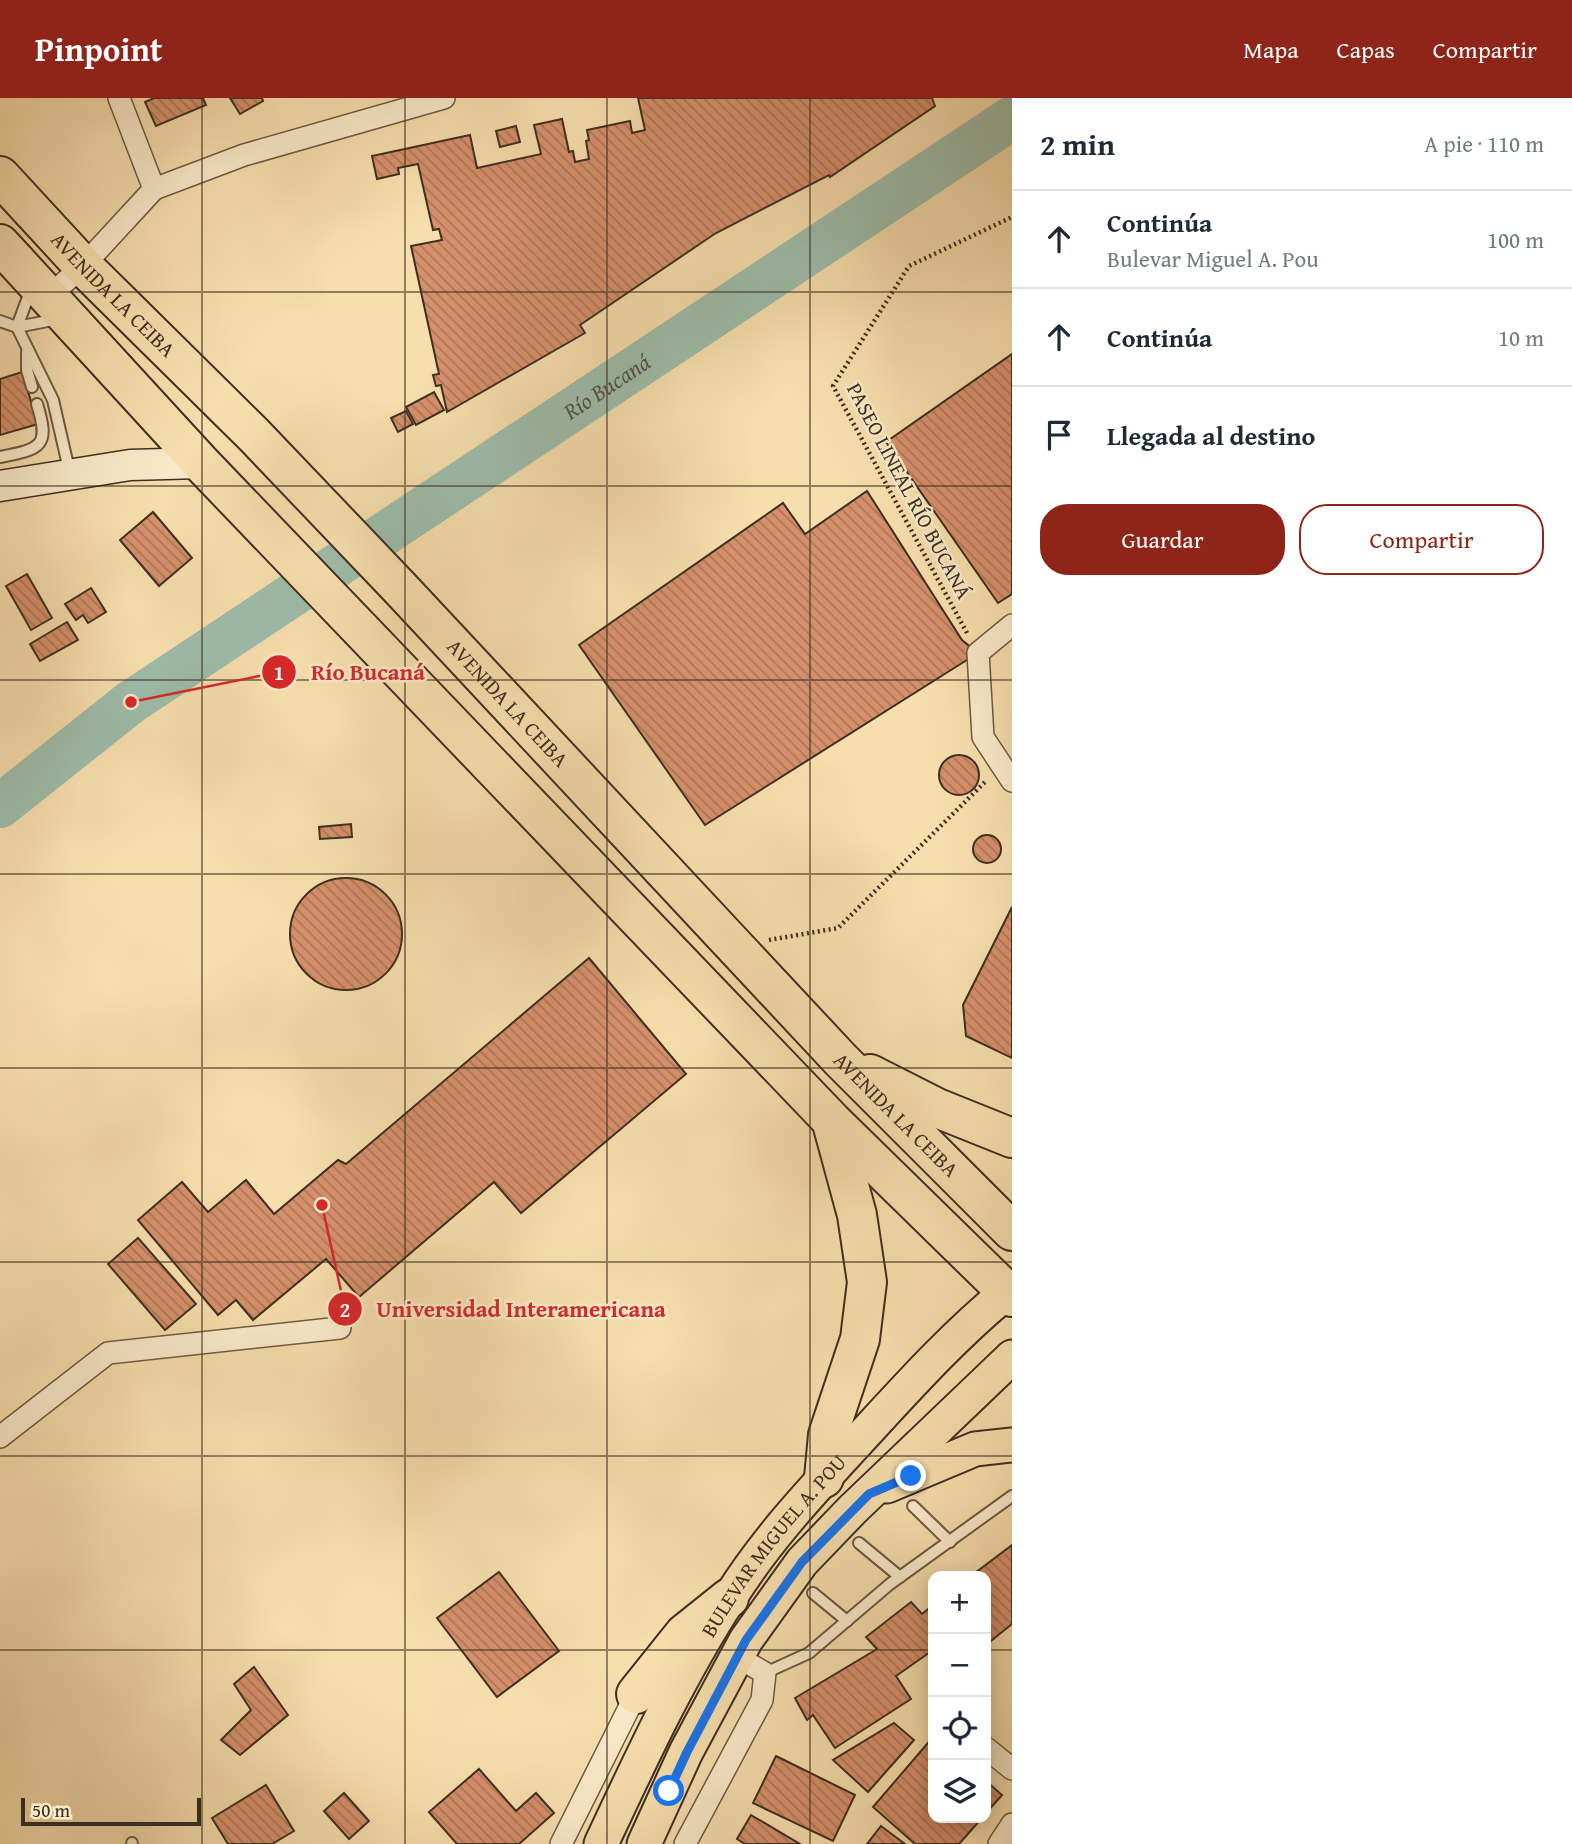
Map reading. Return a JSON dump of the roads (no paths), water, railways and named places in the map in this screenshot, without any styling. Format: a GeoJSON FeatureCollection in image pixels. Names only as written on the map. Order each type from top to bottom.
{"type":"FeatureCollection","features":[{"type":"Feature","properties":{"kind":"highway","name":"AVENIDA LA CEIBA"},"geometry":{"type":"LineString","coordinates":[[0,176],[83,266],[254,435],[400,588],[840,1059],[1012,1231]]}},
{"type":"Feature","properties":{"kind":"highway"},"geometry":{"type":"LineString","coordinates":[[0,244],[205,466],[832,1121],[1010,1292]]}},
{"type":"Feature","properties":{"kind":"highway"},"geometry":{"type":"LineString","coordinates":[[840,1059],[937,1108],[1012,1138]]}},
{"type":"Feature","properties":{"kind":"highway"},"geometry":{"type":"LineString","coordinates":[[824,1478],[828,1435],[860,1339],[867,1282],[857,1214],[832,1121]]}},
{"type":"Feature","properties":{"kind":"highway"},"geometry":{"type":"LineString","coordinates":[[636,1694],[684,1634],[729,1598]]}},
{"type":"Feature","properties":{"kind":"main road","name":"BULEVAR MIGUEL A. POU"},"geometry":{"type":"LineString","coordinates":[[601,1844],[653,1735],[729,1598],[778,1530],[919,1374],[974,1319],[1010,1292]]}},
{"type":"Feature","properties":{"kind":"main road","name":"BULEVAR MIGUEL A. POU"},"geometry":{"type":"LineString","coordinates":[[644,1844],[687,1752],[751,1665],[746,1640],[802,1562],[1012,1357]]}},
{"type":"Feature","properties":{"kind":"main road"},"geometry":{"type":"LineString","coordinates":[[869,1494],[975,1449],[1012,1445]]}},
{"type":"Feature","properties":{"kind":"street"},"geometry":{"type":"LineString","coordinates":[[119,98],[154,189]]}},
{"type":"Feature","properties":{"kind":"street"},"geometry":{"type":"LineString","coordinates":[[51,298],[154,189],[244,155],[444,98]]}},
{"type":"Feature","properties":{"kind":"street"},"geometry":{"type":"LineString","coordinates":[[0,486],[130,465],[205,466]]}},
{"type":"Feature","properties":{"kind":"street"},"geometry":{"type":"LineString","coordinates":[[1007,774],[984,737],[978,653],[1012,625]]}},
{"type":"Feature","properties":{"kind":"street"},"geometry":{"type":"LineString","coordinates":[[0,1437],[108,1353],[340,1328]]}},
{"type":"Feature","properties":{"kind":"street"},"geometry":{"type":"LineString","coordinates":[[685,1844],[762,1700],[751,1665]]}},
{"type":"Feature","properties":{"kind":"street"},"geometry":{"type":"LineString","coordinates":[[561,1844],[636,1694]]}},
{"type":"Feature","properties":{"kind":"street"},"geometry":{"type":"LineString","coordinates":[[991,1752],[1012,1769]]}},
{"type":"Feature","properties":{"kind":"street"},"geometry":{"type":"LineString","coordinates":[[999,1844],[1012,1824]]}},
{"type":"Feature","properties":{"kind":"lane"},"geometry":{"type":"LineString","coordinates":[[17,327],[51,298]]}},
{"type":"Feature","properties":{"kind":"lane"},"geometry":{"type":"LineString","coordinates":[[17,327],[51,298]]}},
{"type":"Feature","properties":{"kind":"lane"},"geometry":{"type":"LineString","coordinates":[[0,321],[17,327],[53,400],[70,474]]}},
{"type":"Feature","properties":{"kind":"lane"},"geometry":{"type":"LineString","coordinates":[[27,350],[27,370],[32,387]]}},
{"type":"Feature","properties":{"kind":"lane"},"geometry":{"type":"LineString","coordinates":[[0,457],[33,448],[42,441],[45,429],[37,404]]}},
{"type":"Feature","properties":{"kind":"lane"},"geometry":{"type":"LineString","coordinates":[[45,429],[60,428]]}},
{"type":"Feature","properties":{"kind":"lane"},"geometry":{"type":"LineString","coordinates":[[751,1665],[809,1653],[900,1577],[1012,1496]]}},
{"type":"Feature","properties":{"kind":"lane"},"geometry":{"type":"LineString","coordinates":[[913,1506],[950,1542]]}},
{"type":"Feature","properties":{"kind":"lane"},"geometry":{"type":"LineString","coordinates":[[859,1543],[900,1577]]}},
{"type":"Feature","properties":{"kind":"lane"},"geometry":{"type":"LineString","coordinates":[[813,1592],[847,1621]]}},
{"type":"Feature","properties":{"kind":"waterway","name":"Río Bucaná"},"geometry":{"type":"LineString","coordinates":[[0,806],[131,702],[1012,118]]}},
{"type":"Feature","properties":{"kind":"place","name":"Río Bucaná"},"geometry":{"type":"Point","coordinates":[131,702]}},
{"type":"Feature","properties":{"kind":"place","name":"Universidad Interamericana"},"geometry":{"type":"Point","coordinates":[322,1205]}}]}
